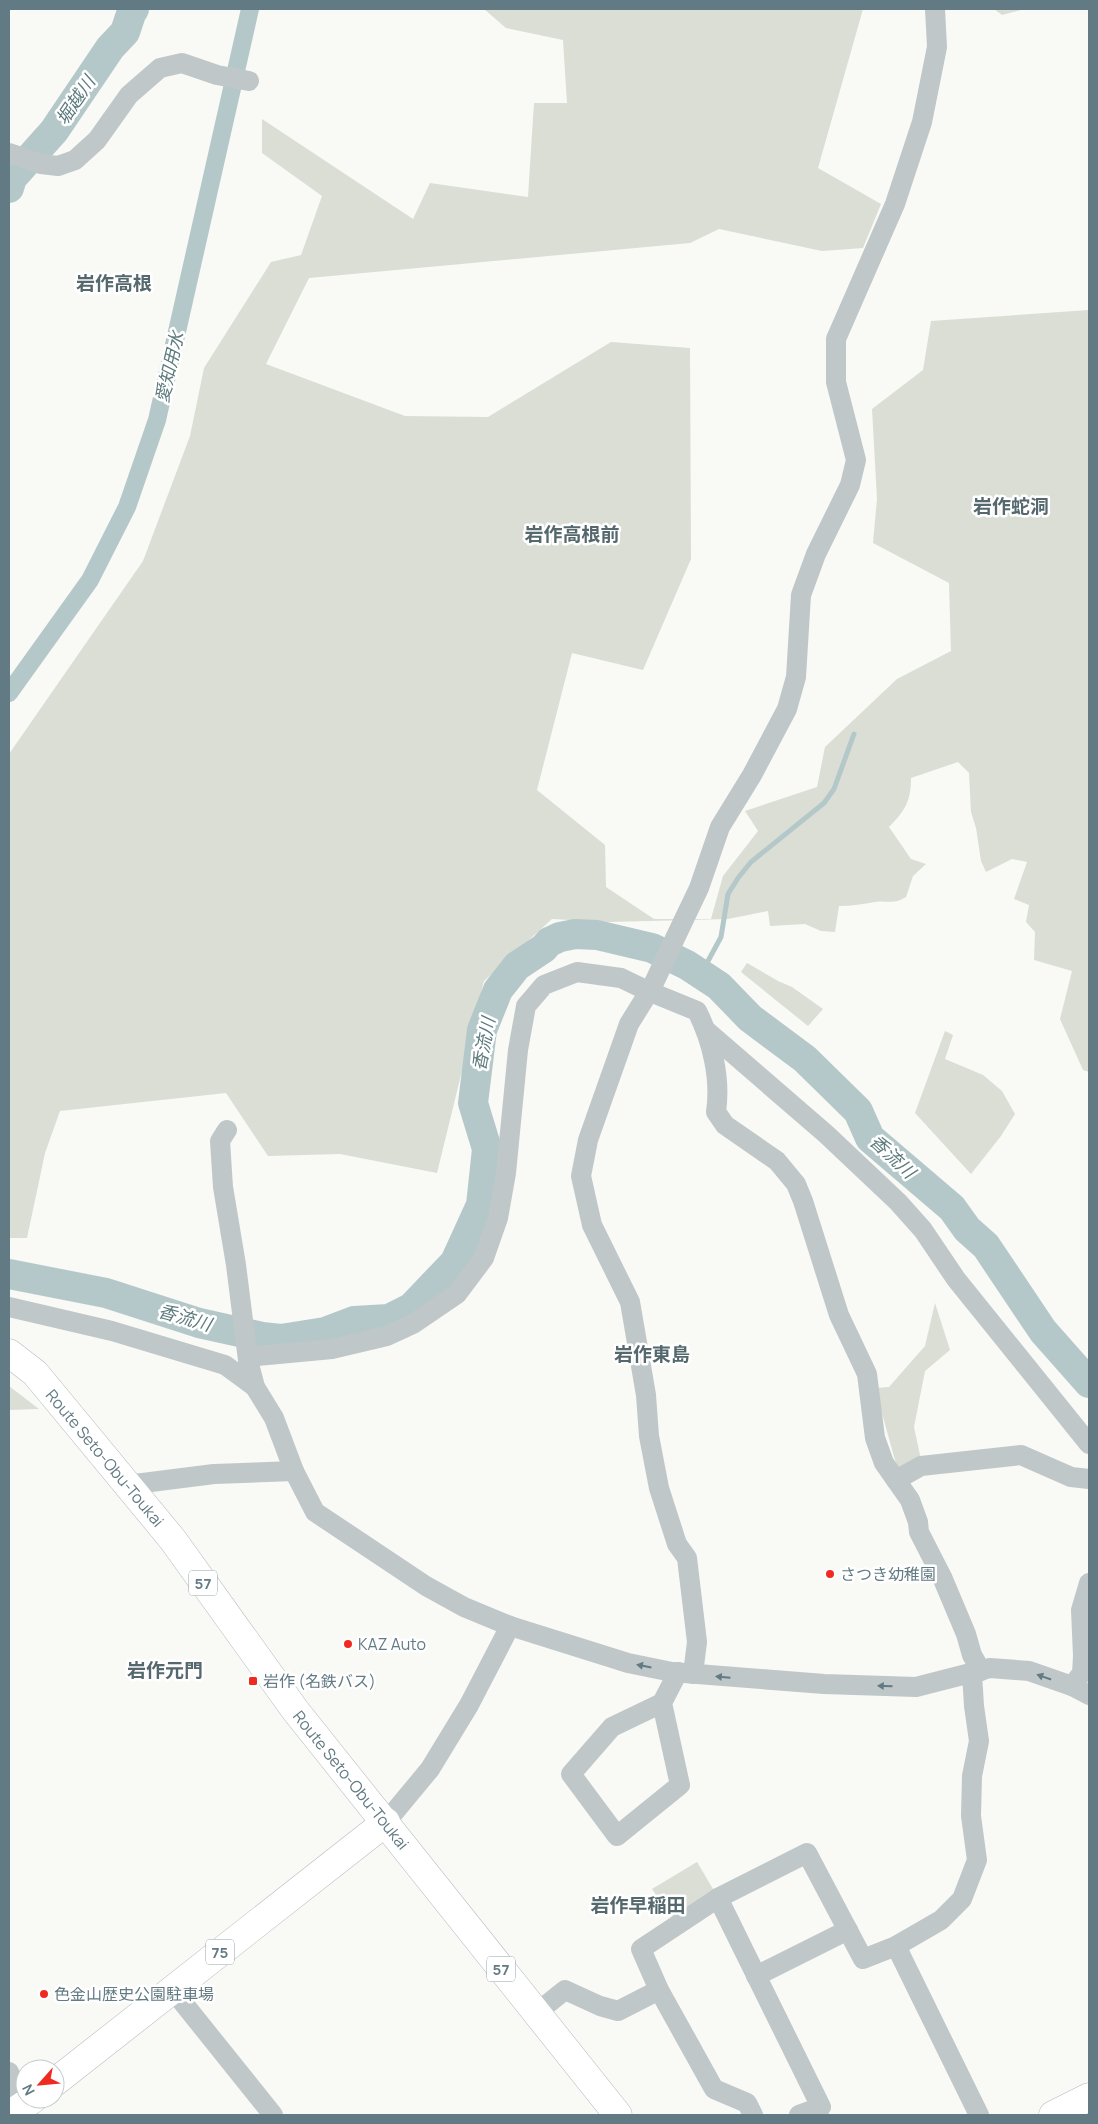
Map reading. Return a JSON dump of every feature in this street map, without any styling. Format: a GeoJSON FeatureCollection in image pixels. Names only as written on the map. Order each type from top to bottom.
{"type":"FeatureCollection","features":[{"type":"Feature","properties":{"kind":"main road","name":"Route Seto-Obu-Toukai"},"geometry":{"type":"LineString","coordinates":[[9,1353],[35,1373],[173,1540],[295,1710],[618,2115]]}},
{"type":"Feature","properties":{"kind":"main road","name":"75"},"geometry":{"type":"LineString","coordinates":[[65,2074],[386,1822]]}},
{"type":"Feature","properties":{"kind":"main road"},"geometry":{"type":"LineString","coordinates":[[1053,2115],[1089,2097]]}},
{"type":"Feature","properties":{"kind":"street"},"geometry":{"type":"LineString","coordinates":[[662,1702],[680,1785],[617,1836],[571,1774],[612,1727],[662,1702],[685,1673],[697,1642],[687,1558],[677,1544],[659,1488],[649,1436],[646,1395],[630,1302],[592,1225],[581,1176],[588,1140],[629,1024],[650,989],[699,888],[720,827],[752,775],[787,709],[796,677],[801,594],[816,554],[850,485],[856,460],[836,382],[836,339],[896,204],[919,130],[937,47],[935,9]]}},
{"type":"Feature","properties":{"kind":"street"},"geometry":{"type":"LineString","coordinates":[[14,154],[41,164],[58,166],[75,160],[97,140],[129,95],[160,68],[182,64],[217,75],[249,81]]}},
{"type":"Feature","properties":{"kind":"street"},"geometry":{"type":"LineString","coordinates":[[248,1357],[332,1349],[387,1336],[413,1324],[457,1294],[484,1258],[498,1218],[506,1173],[518,1050],[526,1006],[544,986],[577,972],[620,978],[650,989],[697,1011],[708,1032],[716,1072],[718,1098],[716,1112],[725,1125],[777,1161],[796,1184],[839,1315],[867,1374],[875,1438],[884,1464],[910,1500],[918,1522],[919,1532],[942,1577],[966,1634],[976,1673],[974,1706],[979,1741],[972,1776],[971,1816],[978,1860],[962,1898],[941,1920],[896,1946],[863,1959],[807,1853],[718,1898],[642,1949],[659,1990],[714,2089],[746,2103],[753,2115]]}},
{"type":"Feature","properties":{"kind":"street"},"geometry":{"type":"LineString","coordinates":[[708,1032],[826,1134],[898,1202],[923,1230],[956,1279],[1089,1444]]}},
{"type":"Feature","properties":{"kind":"street"},"geometry":{"type":"LineString","coordinates":[[227,1130],[220,1140],[223,1187],[236,1265],[248,1357],[255,1387],[274,1418],[294,1471],[315,1512],[426,1586],[464,1607],[510,1626],[628,1663],[685,1673],[824,1684],[916,1687],[990,1668],[1029,1671],[1081,1691],[1083,1656],[1081,1610],[1089,1583]]}},
{"type":"Feature","properties":{"kind":"street"},"geometry":{"type":"LineString","coordinates":[[9,1307],[112,1331],[225,1365],[255,1387]]}},
{"type":"Feature","properties":{"kind":"street"},"geometry":{"type":"LineString","coordinates":[[896,1480],[921,1466],[1021,1455],[1071,1476],[1089,1479]]}},
{"type":"Feature","properties":{"kind":"street"},"geometry":{"type":"LineString","coordinates":[[127,1485],[214,1474],[294,1471]]}},
{"type":"Feature","properties":{"kind":"street"},"geometry":{"type":"LineString","coordinates":[[386,1822],[430,1769],[469,1705],[510,1626]]}},
{"type":"Feature","properties":{"kind":"street"},"geometry":{"type":"LineString","coordinates":[[718,1898],[821,2107],[799,2115]]}},
{"type":"Feature","properties":{"kind":"street"},"geometry":{"type":"LineString","coordinates":[[756,1976],[848,1930]]}},
{"type":"Feature","properties":{"kind":"street"},"geometry":{"type":"LineString","coordinates":[[896,1946],[979,2115]]}},
{"type":"Feature","properties":{"kind":"street"},"geometry":{"type":"LineString","coordinates":[[172,1989],[273,2115]]}},
{"type":"Feature","properties":{"kind":"street"},"geometry":{"type":"LineString","coordinates":[[536,2014],[565,1990],[618,2012],[659,1990]]}},
{"type":"Feature","properties":{"kind":"street"},"geometry":{"type":"LineString","coordinates":[[9,2072],[15,2087]]}},
{"type":"Feature","properties":{"kind":"shaded area"},"geometry":{"type":"Polygon","coordinates":[[[484,9],[863,9],[818,168],[881,204],[863,248],[822,251],[719,229],[690,243],[309,278],[266,364],[405,416],[488,417],[611,342],[690,348],[691,559],[643,670],[572,653],[537,790],[605,845],[606,887],[654,919],[711,919],[723,876],[758,831],[745,811],[817,787],[825,747],[897,679],[951,651],[949,583],[873,543],[877,499],[872,409],[923,370],[931,321],[1089,310],[1089,1072],[1083,1070],[1060,1019],[1072,971],[1034,960],[1035,932],[1026,922],[1029,905],[1014,899],[1027,862],[1012,859],[986,872],[981,861],[976,828],[971,812],[969,773],[958,762],[911,778],[910,793],[906,805],[889,827],[911,859],[926,864],[913,876],[906,897],[894,902],[839,906],[835,932],[821,931],[805,924],[770,926],[768,911],[728,919],[609,922],[552,919],[484,981],[437,1173],[340,1154],[268,1156],[226,1093],[60,1111],[45,1153],[27,1238],[9,1238],[9,754],[143,561],[190,436],[204,368],[271,262],[301,255],[322,196],[262,153],[262,119],[413,219],[430,183],[528,197],[534,103],[567,103],[563,40],[506,28],[484,9]]]}},
{"type":"Feature","properties":{"kind":"shaded area"},"geometry":{"type":"Polygon","coordinates":[[[994,9],[1025,9],[1002,15],[994,9]]]}},
{"type":"Feature","properties":{"kind":"shaded area"},"geometry":{"type":"Polygon","coordinates":[[[747,963],[792,987],[823,1009],[808,1026],[741,972],[747,963]]]}},
{"type":"Feature","properties":{"kind":"shaded area"},"geometry":{"type":"Polygon","coordinates":[[[945,1031],[953,1035],[945,1059],[983,1075],[1002,1091],[1015,1114],[1001,1136],[971,1174],[915,1113],[945,1031]]]}},
{"type":"Feature","properties":{"kind":"shaded area"},"geometry":{"type":"Polygon","coordinates":[[[935,1303],[950,1350],[925,1371],[914,1427],[921,1460],[898,1471],[875,1388],[889,1387],[925,1346],[935,1303]]]}},
{"type":"Feature","properties":{"kind":"shaded area"},"geometry":{"type":"Polygon","coordinates":[[[9,1386],[39,1409],[9,1410],[9,1386]]]}},
{"type":"Feature","properties":{"kind":"shaded area"},"geometry":{"type":"Polygon","coordinates":[[[697,1862],[716,1894],[672,1918],[652,1889],[697,1862]]]}},
{"type":"Feature","properties":{"kind":"waterway","name":"堀越川"},"geometry":{"type":"LineString","coordinates":[[9,188],[12,178],[54,131],[110,48],[125,32],[134,9]]}},
{"type":"Feature","properties":{"kind":"waterway","name":"愛知用水"},"geometry":{"type":"LineString","coordinates":[[9,693],[90,580],[127,507],[157,420],[250,9]]}},
{"type":"Feature","properties":{"kind":"waterway"},"geometry":{"type":"LineString","coordinates":[[701,974],[721,937],[728,894],[738,878],[751,862],[824,803],[834,789],[854,734]]}},
{"type":"Feature","properties":{"kind":"waterway","name":"香流川"},"geometry":{"type":"LineString","coordinates":[[9,1274],[106,1293],[199,1323],[262,1337],[281,1339],[325,1332],[354,1321],[389,1319],[411,1308],[455,1262],[481,1205],[487,1149],[473,1103],[482,1030],[498,990],[517,966],[544,948],[549,942],[560,937],[575,934],[597,935],[652,948],[687,965],[719,986],[750,1018],[805,1059],[858,1111],[870,1138],[952,1208],[967,1229],[986,1246],[1043,1331],[1089,1383]]}},
{"type":"Feature","properties":{"kind":"place","name":"さつき幼稚園"},"geometry":{"type":"Point","coordinates":[830,1574]}},
{"type":"Feature","properties":{"kind":"place","name":"KAZ Auto"},"geometry":{"type":"Point","coordinates":[348,1644]}},
{"type":"Feature","properties":{"kind":"place","name":"岩作 (名鉄バス)"},"geometry":{"type":"Point","coordinates":[253,1681]}},
{"type":"Feature","properties":{"kind":"place","name":"色金山歴史公園駐車場"},"geometry":{"type":"Point","coordinates":[44,1994]}},
{"type":"Feature","properties":{"kind":"district","name":"岩作高根"},"geometry":{"type":"Point","coordinates":[114,283]}},
{"type":"Feature","properties":{"kind":"district","name":"岩作蛇洞"},"geometry":{"type":"Point","coordinates":[1011,506]}},
{"type":"Feature","properties":{"kind":"district","name":"岩作高根前"},"geometry":{"type":"Point","coordinates":[572,534]}},
{"type":"Feature","properties":{"kind":"district","name":"岩作東島"},"geometry":{"type":"Point","coordinates":[652,1354]}},
{"type":"Feature","properties":{"kind":"district","name":"岩作元門"},"geometry":{"type":"Point","coordinates":[165,1670]}},
{"type":"Feature","properties":{"kind":"district","name":"岩作早稲田"},"geometry":{"type":"Point","coordinates":[638,1905]}}]}
